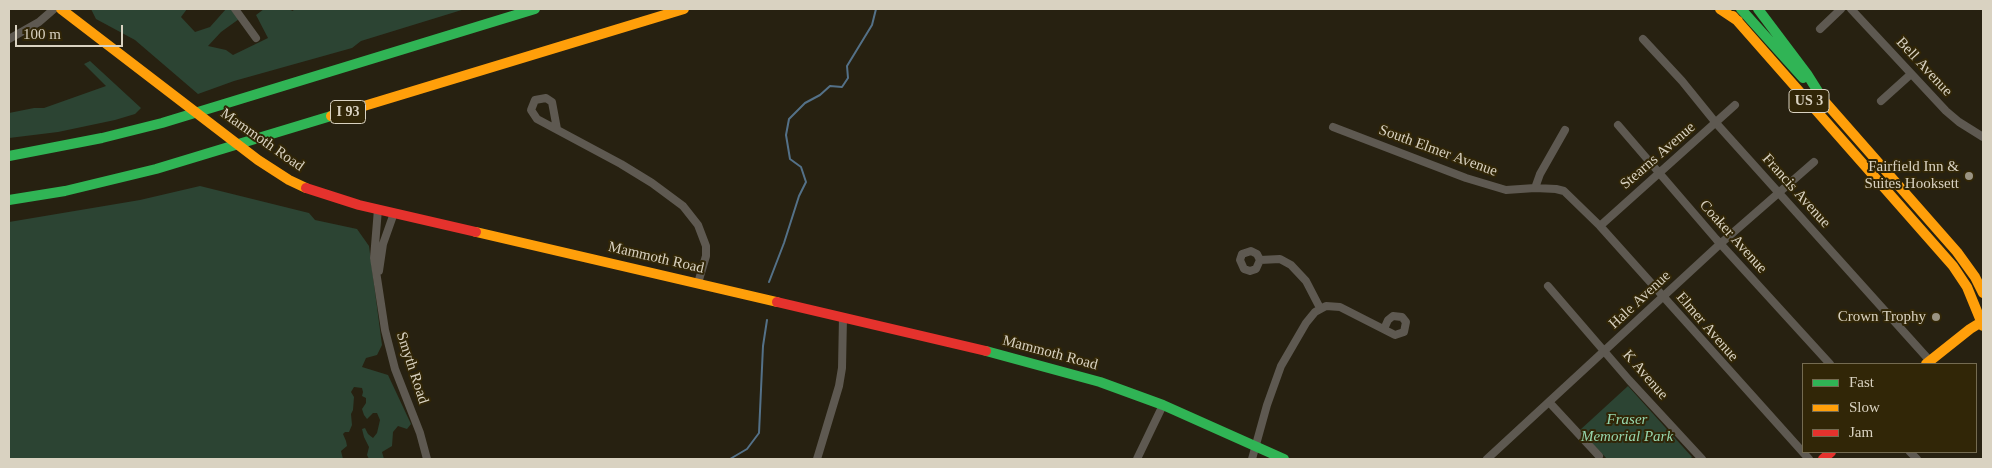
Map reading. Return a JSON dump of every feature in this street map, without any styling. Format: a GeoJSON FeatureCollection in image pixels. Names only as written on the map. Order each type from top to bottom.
{"type":"FeatureCollection","features":[{"type":"Feature","properties":{"kind":"main road","name":"Mammoth Road"},"geometry":{"type":"LineString","coordinates":[[61,9],[258,160],[289,180],[307,188],[394,213],[1023,360],[1100,382],[1163,405],[1284,459]]}},
{"type":"Feature","properties":{"kind":"main road"},"geometry":{"type":"LineString","coordinates":[[9,156],[102,138],[162,123],[535,9]]}},
{"type":"Feature","properties":{"kind":"main road","name":"I 93"},"geometry":{"type":"LineString","coordinates":[[9,200],[65,191],[156,169],[684,9]]}},
{"type":"Feature","properties":{"kind":"main road"},"geometry":{"type":"LineString","coordinates":[[1720,9],[1738,21]]}},
{"type":"Feature","properties":{"kind":"main road","name":"US 3"},"geometry":{"type":"LineString","coordinates":[[1727,9],[1953,266],[1967,287],[1983,323]]}},
{"type":"Feature","properties":{"kind":"main road","name":"US 3"},"geometry":{"type":"LineString","coordinates":[[1741,9],[1957,252],[1975,276],[1983,293]]}},
{"type":"Feature","properties":{"kind":"main road"},"geometry":{"type":"LineString","coordinates":[[1758,9],[1807,74],[1824,102]]}},
{"type":"Feature","properties":{"kind":"main road"},"geometry":{"type":"LineString","coordinates":[[1928,363],[1970,329],[1983,323]]}},
{"type":"Feature","properties":{"kind":"street"},"geometry":{"type":"LineString","coordinates":[[9,40],[39,22],[54,9]]}},
{"type":"Feature","properties":{"kind":"street"},"geometry":{"type":"LineString","coordinates":[[235,9],[256,38]]}},
{"type":"Feature","properties":{"kind":"street"},"geometry":{"type":"LineString","coordinates":[[1820,29],[1841,9]]}},
{"type":"Feature","properties":{"kind":"street","name":"Bell Avenue"},"geometry":{"type":"LineString","coordinates":[[1851,9],[1946,111],[1959,122],[1983,137]]}},
{"type":"Feature","properties":{"kind":"street","name":"Francis Avenue"},"geometry":{"type":"LineString","coordinates":[[1643,39],[1682,81],[1716,123],[1928,363]]}},
{"type":"Feature","properties":{"kind":"street"},"geometry":{"type":"LineString","coordinates":[[1881,101],[1911,74]]}},
{"type":"Feature","properties":{"kind":"street","name":"Stearns Avenue"},"geometry":{"type":"LineString","coordinates":[[1600,226],[1735,105]]}},
{"type":"Feature","properties":{"kind":"street","name":"Coaker Avenue"},"geometry":{"type":"LineString","coordinates":[[1618,125],[1658,174],[1720,244],[1829,363]]}},
{"type":"Feature","properties":{"kind":"street","name":"South Elmer Avenue"},"geometry":{"type":"LineString","coordinates":[[1333,127],[1466,178],[1492,186],[1515,191],[1535,188]]}},
{"type":"Feature","properties":{"kind":"street"},"geometry":{"type":"LineString","coordinates":[[557,129],[621,164],[652,183],[683,206],[698,225],[706,246],[706,256],[698,283]]}},
{"type":"Feature","properties":{"kind":"street"},"geometry":{"type":"LineString","coordinates":[[1535,188],[1540,174],[1565,130]]}},
{"type":"Feature","properties":{"kind":"street","name":"Hale Avenue"},"geometry":{"type":"LineString","coordinates":[[1487,459],[1720,244],[1814,162]]}},
{"type":"Feature","properties":{"kind":"street","name":"Elmer Avenue"},"geometry":{"type":"LineString","coordinates":[[1535,188],[1556,188],[1564,192],[1600,226],[1802,452]]}},
{"type":"Feature","properties":{"kind":"street","name":"Smyth Road"},"geometry":{"type":"LineString","coordinates":[[378,209],[374,258],[382,314],[391,356],[420,433],[427,459]]}},
{"type":"Feature","properties":{"kind":"street","name":"Smyth Road"},"geometry":{"type":"LineString","coordinates":[[378,283],[383,244],[394,213]]}},
{"type":"Feature","properties":{"kind":"street"},"geometry":{"type":"LineString","coordinates":[[1260,260],[1280,259],[1292,265],[1306,281],[1320,308]]}},
{"type":"Feature","properties":{"kind":"street","name":"K Avenue"},"geometry":{"type":"LineString","coordinates":[[1548,286],[1702,459]]}},
{"type":"Feature","properties":{"kind":"street"},"geometry":{"type":"LineString","coordinates":[[1252,459],[1267,405],[1281,366],[1306,323],[1320,308],[1326,306],[1340,307],[1384,329]]}},
{"type":"Feature","properties":{"kind":"street"},"geometry":{"type":"LineString","coordinates":[[817,459],[842,368],[843,317]]}},
{"type":"Feature","properties":{"kind":"street"},"geometry":{"type":"LineString","coordinates":[[1550,402],[1599,456]]}},
{"type":"Feature","properties":{"kind":"street"},"geometry":{"type":"LineString","coordinates":[[1137,459],[1163,405]]}},
{"type":"Feature","properties":{"kind":"green space"},"geometry":{"type":"Polygon","coordinates":[[[91,9],[187,9],[181,17],[195,32],[210,27],[226,9],[231,9],[239,19],[221,32],[208,46],[226,50],[233,55],[268,38],[256,15],[264,9],[288,9],[293,11],[294,9],[465,9],[361,41],[352,48],[234,81],[198,94],[135,40],[96,19],[91,9]]]}},
{"type":"Feature","properties":{"kind":"green space"},"geometry":{"type":"Polygon","coordinates":[[[90,61],[141,108],[135,114],[58,132],[9,138],[9,113],[44,108],[106,86],[84,64],[90,61]]]}},
{"type":"Feature","properties":{"kind":"green space"},"geometry":{"type":"Polygon","coordinates":[[[200,186],[309,213],[315,220],[357,229],[369,246],[382,345],[377,355],[366,358],[362,367],[388,375],[411,424],[407,429],[398,426],[393,432],[392,446],[382,452],[384,459],[369,459],[367,455],[369,447],[362,429],[365,428],[373,438],[377,433],[380,420],[377,413],[373,413],[367,419],[362,409],[366,403],[366,398],[362,396],[362,388],[354,387],[351,392],[354,397],[351,414],[352,425],[349,432],[343,434],[347,446],[341,451],[343,459],[9,459],[9,222],[140,200],[200,186]]]}},
{"type":"Feature","properties":{"kind":"green space","name":"Fraser Memorial Park"},"geometry":{"type":"Polygon","coordinates":[[[1628,386],[1692,457],[1690,459],[1607,459],[1580,430],[1628,386]]]}},
{"type":"Feature","properties":{"kind":"waterway"},"geometry":{"type":"LineString","coordinates":[[769,282],[799,196],[806,182],[801,167],[790,159],[786,135],[789,119],[805,103],[820,95],[830,86],[842,87],[848,78],[847,66],[872,25],[876,9]]}},
{"type":"Feature","properties":{"kind":"waterway"},"geometry":{"type":"LineString","coordinates":[[730,459],[747,449],[759,433],[763,346],[767,320]]}},
{"type":"Feature","properties":{"kind":"traffic: fast"},"geometry":{"type":"LineString","coordinates":[[9,156],[102,138],[162,123],[535,9]]}},
{"type":"Feature","properties":{"kind":"traffic: fast"},"geometry":{"type":"LineString","coordinates":[[1741,9],[1803,78]]}},
{"type":"Feature","properties":{"kind":"traffic: fast"},"geometry":{"type":"LineString","coordinates":[[1758,9],[1807,74],[1824,101]]}},
{"type":"Feature","properties":{"kind":"traffic: fast"},"geometry":{"type":"LineString","coordinates":[[9,200],[65,191],[156,169],[331,116]]}},
{"type":"Feature","properties":{"kind":"traffic: fast"},"geometry":{"type":"LineString","coordinates":[[986,351],[1100,382],[1163,405],[1284,459]]}},
{"type":"Feature","properties":{"kind":"traffic: slow"},"geometry":{"type":"LineString","coordinates":[[61,9],[258,160],[289,180],[306,188]]}},
{"type":"Feature","properties":{"kind":"traffic: slow"},"geometry":{"type":"LineString","coordinates":[[331,116],[684,9]]}},
{"type":"Feature","properties":{"kind":"traffic: slow"},"geometry":{"type":"LineString","coordinates":[[1720,9],[1738,21]]}},
{"type":"Feature","properties":{"kind":"traffic: slow"},"geometry":{"type":"LineString","coordinates":[[1733,16],[1953,266],[1967,287],[1983,326]]}},
{"type":"Feature","properties":{"kind":"traffic: slow"},"geometry":{"type":"LineString","coordinates":[[1819,95],[1957,252],[1975,277],[1983,293]]}},
{"type":"Feature","properties":{"kind":"traffic: slow"},"geometry":{"type":"LineString","coordinates":[[476,232],[777,302]]}},
{"type":"Feature","properties":{"kind":"traffic: slow"},"geometry":{"type":"LineString","coordinates":[[1927,363],[1983,321]]}},
{"type":"Feature","properties":{"kind":"traffic: jam"},"geometry":{"type":"LineString","coordinates":[[306,188],[359,205],[476,232]]}},
{"type":"Feature","properties":{"kind":"traffic: jam"},"geometry":{"type":"LineString","coordinates":[[777,302],[986,351]]}},
{"type":"Feature","properties":{"kind":"traffic: jam"},"geometry":{"type":"LineString","coordinates":[[1823,459],[1830,453]]}},
{"type":"Feature","properties":{"kind":"place","name":"Fairfield Inn & Suites Hooksett"},"geometry":{"type":"Point","coordinates":[1969,176]}},
{"type":"Feature","properties":{"kind":"place","name":"Crown Trophy"},"geometry":{"type":"Point","coordinates":[1936,317]}}]}
